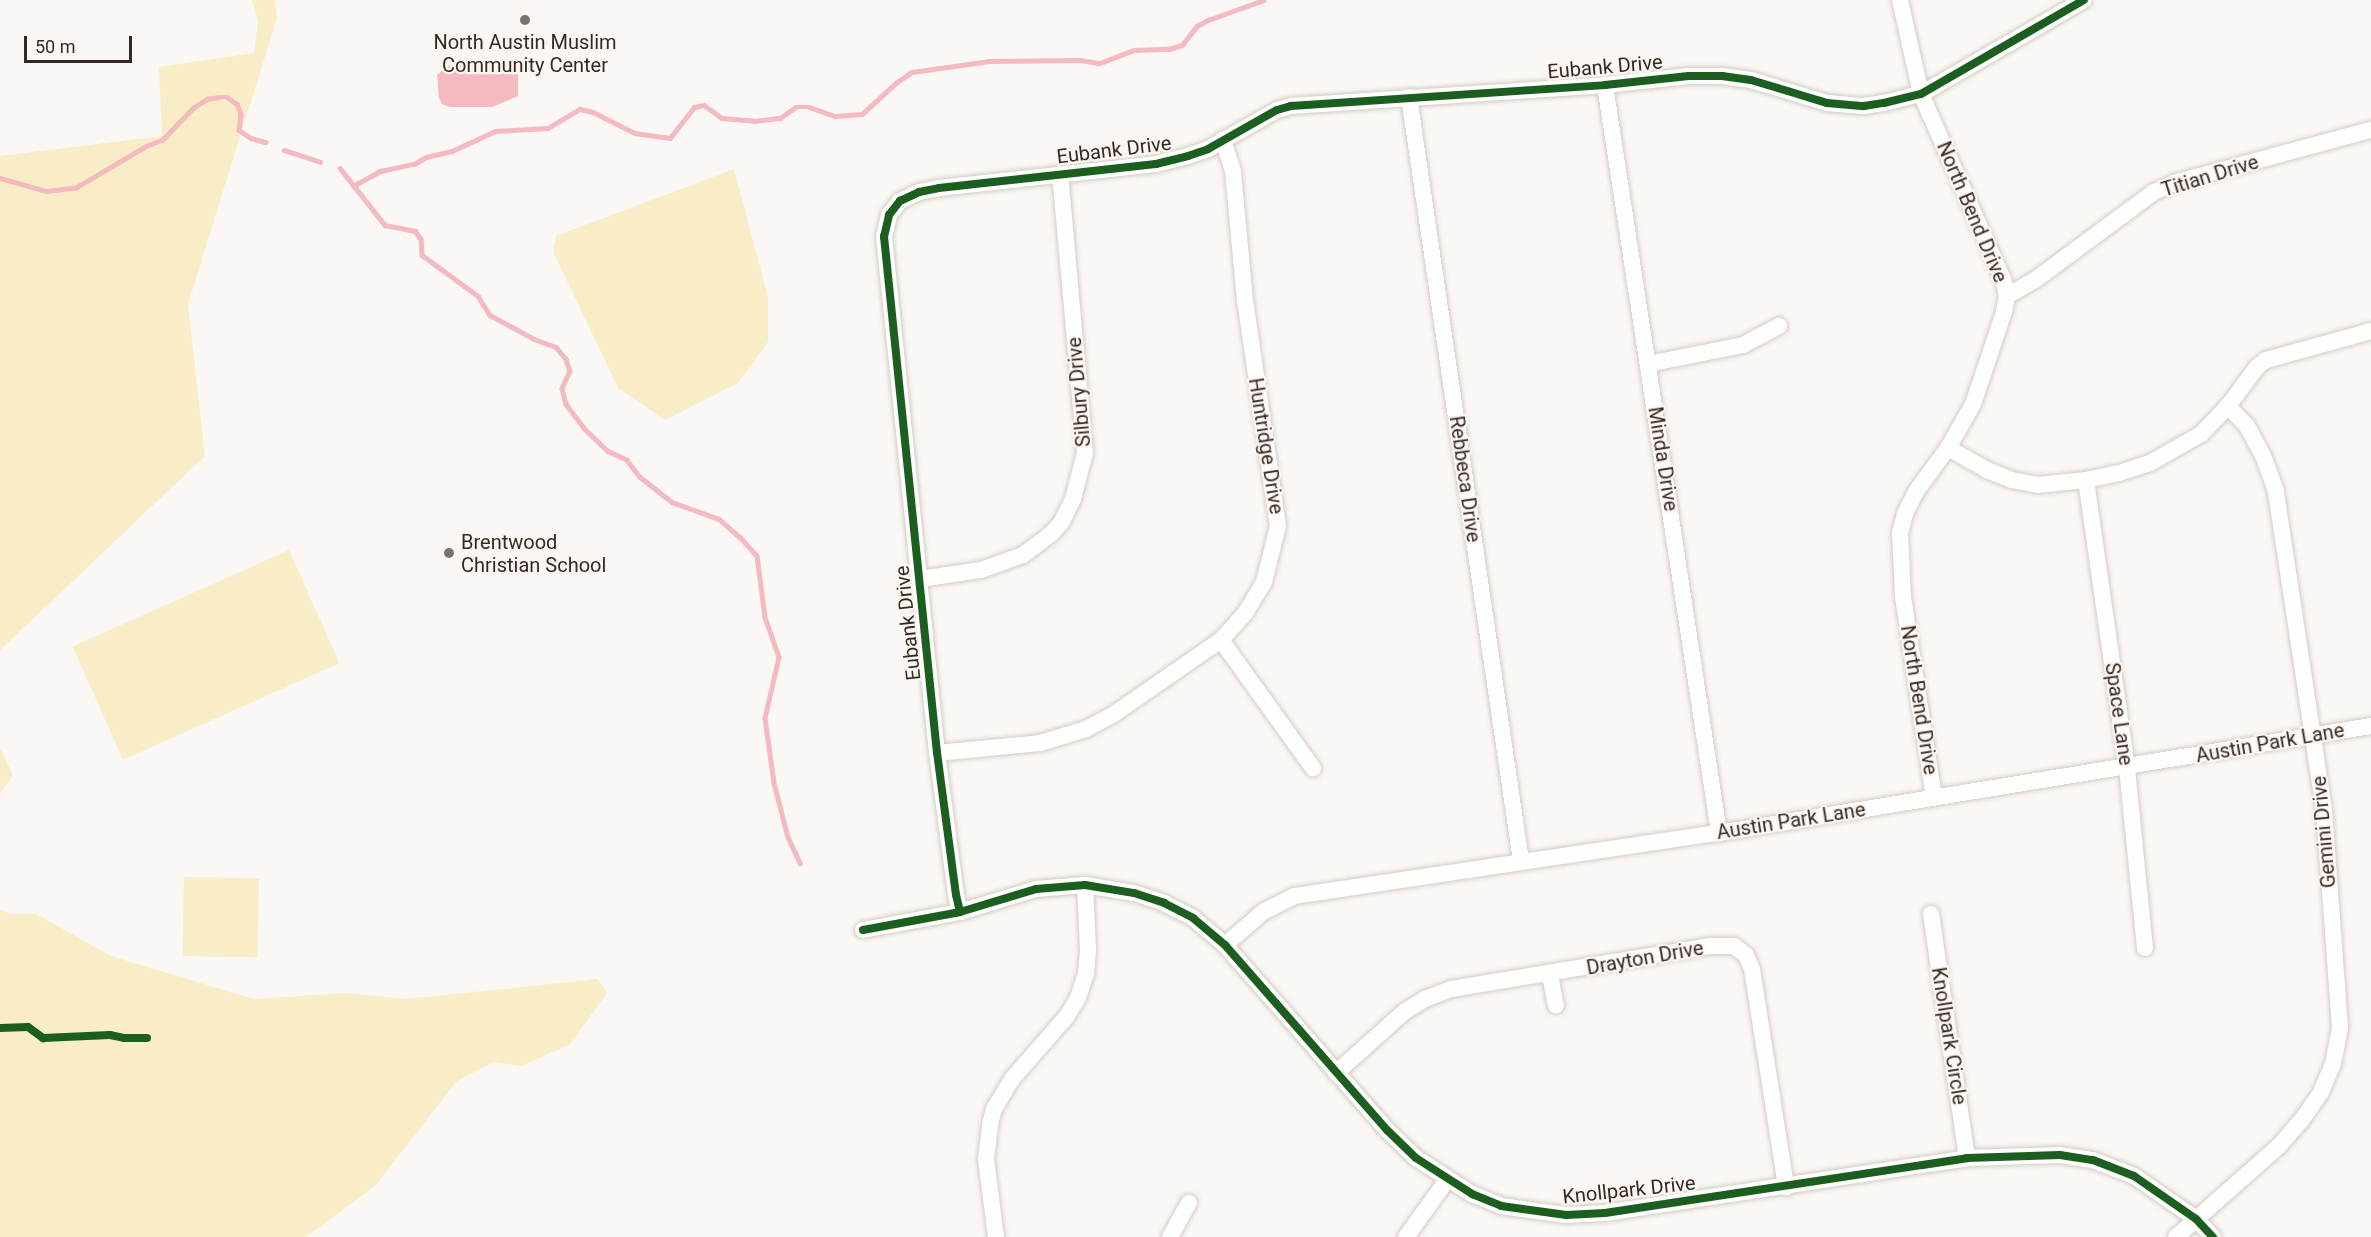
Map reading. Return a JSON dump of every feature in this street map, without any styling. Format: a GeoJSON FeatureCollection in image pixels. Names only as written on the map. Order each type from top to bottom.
{"type":"FeatureCollection","features":[{"type":"Feature","properties":{"kind":"street","name":"North Bend Drive"},"geometry":{"type":"LineString","coordinates":[[1900,0],[1921,94],[2002,279],[2007,296],[2004,312],[1991,342],[1973,404],[1948,448],[1917,490],[1905,514],[1900,533],[1903,597],[1934,797]]}},
{"type":"Feature","properties":{"kind":"street","name":"Eubank Drive"},"geometry":{"type":"LineString","coordinates":[[960,912],[937,753],[884,237],[889,215],[900,201],[919,192],[1156,164],[1188,156],[1224,140],[1277,110],[1291,106],[1605,85],[1689,76],[1722,76],[1751,80],[1827,103],[1854,105],[1884,103],[1921,94],[2084,0]]}},
{"type":"Feature","properties":{"kind":"street","name":"Minda Drive"},"geometry":{"type":"LineString","coordinates":[[1605,85],[1719,833]]}},
{"type":"Feature","properties":{"kind":"street","name":"Rebbeca Drive"},"geometry":{"type":"LineString","coordinates":[[1409,97],[1521,861]]}},
{"type":"Feature","properties":{"kind":"street","name":"Titian Drive"},"geometry":{"type":"LineString","coordinates":[[2007,296],[2035,280],[2154,192],[2174,183],[2371,130]]}},
{"type":"Feature","properties":{"kind":"street","name":"Huntridge Drive"},"geometry":{"type":"LineString","coordinates":[[937,753],[1040,743],[1086,729],[1114,714],[1221,640],[1246,612],[1264,582],[1278,526],[1245,301],[1233,171],[1224,140]]}},
{"type":"Feature","properties":{"kind":"street","name":"Silbury Drive"},"geometry":{"type":"LineString","coordinates":[[920,579],[981,570],[1023,555],[1056,529],[1073,499],[1084,453],[1060,174]]}},
{"type":"Feature","properties":{"kind":"street"},"geometry":{"type":"LineString","coordinates":[[1648,364],[1743,345],[1779,326]]}},
{"type":"Feature","properties":{"kind":"street"},"geometry":{"type":"LineString","coordinates":[[1948,448],[2012,480],[2037,485],[2086,480],[2151,463],[2200,434],[2228,406],[2250,376],[2266,360],[2371,331]]}},
{"type":"Feature","properties":{"kind":"street","name":"Gemini Drive"},"geometry":{"type":"LineString","coordinates":[[2176,1237],[2279,1146],[2321,1092],[2333,1064],[2340,1027],[2324,810],[2276,491],[2263,456],[2247,426],[2228,406]]}},
{"type":"Feature","properties":{"kind":"street","name":"Space Lane"},"geometry":{"type":"LineString","coordinates":[[2086,480],[2127,768],[2145,948]]}},
{"type":"Feature","properties":{"kind":"street"},"geometry":{"type":"LineString","coordinates":[[1221,640],[1313,768]]}},
{"type":"Feature","properties":{"kind":"street","name":"Austin Park Lane"},"geometry":{"type":"LineString","coordinates":[[1225,945],[1263,912],[1295,897],[1521,861],[1719,833],[2127,768],[2371,726]]}},
{"type":"Feature","properties":{"kind":"street"},"geometry":{"type":"LineString","coordinates":[[996,1237],[986,1159],[990,1124],[1001,1096],[1012,1079],[1067,1016],[1078,998],[1086,974],[1088,949],[1085,885]]}},
{"type":"Feature","properties":{"kind":"street","name":"Knollpark Drive"},"geometry":{"type":"LineString","coordinates":[[863,930],[960,912],[1036,889],[1085,885],[1134,893],[1164,903],[1194,918],[1225,945],[1387,1130],[1416,1158],[1447,1180],[1501,1206],[1566,1215],[1605,1213],[1967,1158],[2029,1154],[2093,1160],[2134,1176],[2196,1219],[2213,1237]]}},
{"type":"Feature","properties":{"kind":"street","name":"Knollpark Circle"},"geometry":{"type":"LineString","coordinates":[[1930,914],[1967,1158]]}},
{"type":"Feature","properties":{"kind":"street","name":"Drayton Drive"},"geometry":{"type":"LineString","coordinates":[[1336,1073],[1404,1012],[1425,999],[1451,989],[1550,975],[1712,946],[1734,946],[1746,955],[1752,969],[1786,1187]]}},
{"type":"Feature","properties":{"kind":"street"},"geometry":{"type":"LineString","coordinates":[[1550,975],[1556,1005]]}},
{"type":"Feature","properties":{"kind":"street"},"geometry":{"type":"LineString","coordinates":[[1406,1237],[1447,1180]]}},
{"type":"Feature","properties":{"kind":"street"},"geometry":{"type":"LineString","coordinates":[[1170,1237],[1189,1203]]}},
{"type":"Feature","properties":{"kind":"shaded area"},"geometry":{"type":"Polygon","coordinates":[[[252,0],[275,0],[277,18],[188,304],[205,456],[0,650],[0,156],[162,136],[159,67],[254,53],[258,21],[252,0]]]}},
{"type":"Feature","properties":{"kind":"shaded area"},"geometry":{"type":"Polygon","coordinates":[[[466,62],[488,62],[492,68],[529,68],[528,72],[518,73],[518,96],[492,107],[450,107],[442,104],[439,98],[437,75],[447,66],[466,62]]]}},
{"type":"Feature","properties":{"kind":"shaded area"},"geometry":{"type":"Polygon","coordinates":[[[734,169],[768,297],[768,342],[738,383],[665,420],[618,388],[553,251],[556,236],[734,169]]]}},
{"type":"Feature","properties":{"kind":"shaded area"},"geometry":{"type":"Polygon","coordinates":[[[289,550],[339,663],[123,760],[72,646],[289,550]]]}},
{"type":"Feature","properties":{"kind":"shaded area"},"geometry":{"type":"Polygon","coordinates":[[[0,748],[13,775],[0,794],[0,748]]]}},
{"type":"Feature","properties":{"kind":"shaded area"},"geometry":{"type":"Polygon","coordinates":[[[184,877],[259,878],[258,957],[183,956],[184,877]]]}},
{"type":"Feature","properties":{"kind":"shaded area"},"geometry":{"type":"Polygon","coordinates":[[[0,909],[10,914],[36,914],[111,956],[254,999],[345,993],[406,999],[598,979],[607,993],[570,1044],[522,1066],[494,1062],[457,1081],[375,1186],[306,1237],[0,1237],[0,909]]]}},
{"type":"Feature","properties":{"kind":"waterway"},"geometry":{"type":"LineString","coordinates":[[353,186],[380,171],[414,164],[426,157],[452,151],[495,131],[548,128],[580,109],[593,112],[635,133],[670,138],[694,107],[704,105],[722,118],[754,121],[780,118],[796,107],[809,107],[835,116],[862,114],[897,82],[912,72],[989,61],[1080,60],[1100,63],[1134,50],[1169,49],[1182,45],[1197,26],[1208,20],[1264,0]]}},
{"type":"Feature","properties":{"kind":"waterway"},"geometry":{"type":"LineString","coordinates":[[0,178],[46,191],[77,187],[146,146],[162,140],[193,108],[207,99],[219,97],[227,97],[237,104],[241,114],[239,130],[251,138],[265,142]]}},
{"type":"Feature","properties":{"kind":"waterway"},"geometry":{"type":"LineString","coordinates":[[284,150],[320,162]]}},
{"type":"Feature","properties":{"kind":"waterway"},"geometry":{"type":"LineString","coordinates":[[340,168],[385,225],[415,231],[421,239],[422,255],[478,296],[490,315],[534,339],[556,347],[566,359],[570,371],[562,388],[566,404],[584,428],[608,451],[627,460],[639,476],[672,502],[719,519],[757,556],[765,617],[779,657],[765,718],[774,783],[788,837],[800,863]]}},
{"type":"Feature","properties":{"kind":"cycle path"},"geometry":{"type":"LineString","coordinates":[[960,912],[937,753],[884,237],[889,215],[900,201],[919,192],[939,188],[1156,164],[1208,149],[1277,110],[1291,106],[1605,85],[1689,76],[1722,76],[1751,80],[1827,103],[1864,106],[1884,103],[1921,94],[2084,0]]}},
{"type":"Feature","properties":{"kind":"cycle path"},"geometry":{"type":"LineString","coordinates":[[863,930],[960,912],[1036,889],[1085,885],[1134,893],[1164,903],[1193,918],[1225,945],[1387,1130],[1416,1158],[1472,1194],[1501,1206],[1566,1215],[1605,1213],[1967,1158],[2060,1155],[2093,1160],[2134,1176],[2196,1219],[2213,1237]]}},
{"type":"Feature","properties":{"kind":"cycle path"},"geometry":{"type":"LineString","coordinates":[[0,1028],[28,1027],[43,1038],[110,1035],[124,1038],[147,1038]]}},
{"type":"Feature","properties":{"kind":"place","name":"North Austin Muslim Community Center"},"geometry":{"type":"Point","coordinates":[525,20]}},
{"type":"Feature","properties":{"kind":"place","name":"Brentwood Christian School"},"geometry":{"type":"Point","coordinates":[449,553]}}]}
